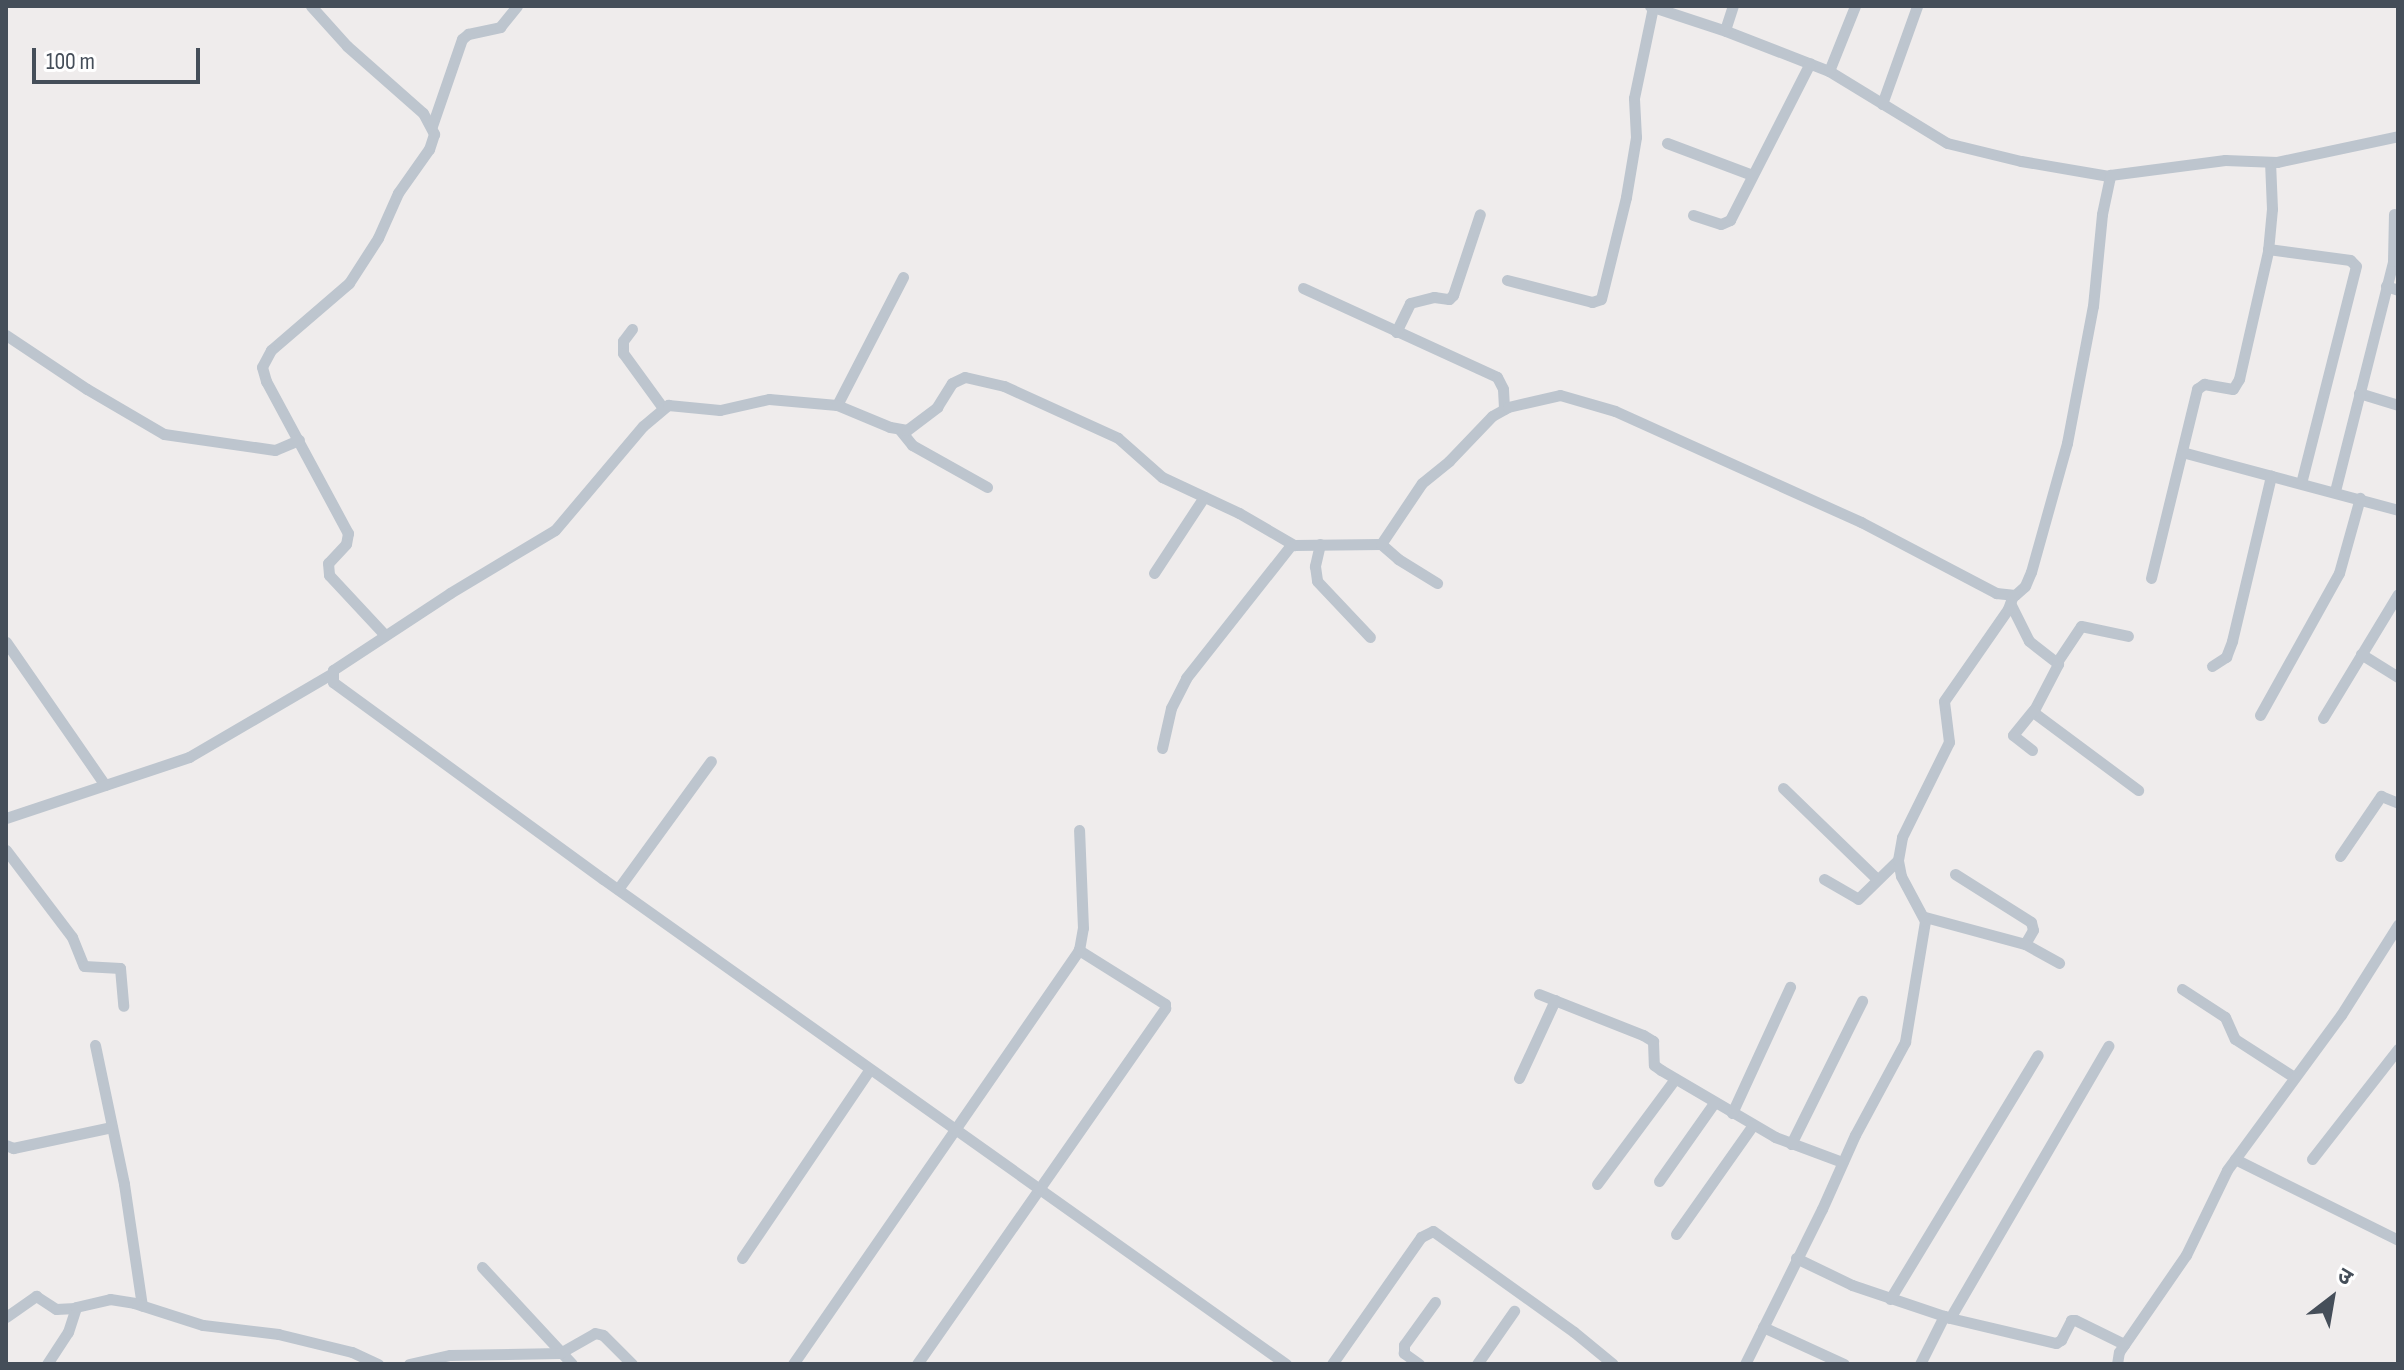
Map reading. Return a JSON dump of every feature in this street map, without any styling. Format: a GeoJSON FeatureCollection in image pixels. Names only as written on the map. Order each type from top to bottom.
{"type":"FeatureCollection","features":[{"type":"Feature","properties":{"kind":"street"},"geometry":{"type":"LineString","coordinates":[[311,6],[347,46],[423,113],[434,134],[429,149],[390,209],[378,238],[349,283],[271,350],[264,361],[266,381],[348,533],[348,541],[328,563],[329,575],[385,635]]}},
{"type":"Feature","properties":{"kind":"street"},"geometry":{"type":"LineString","coordinates":[[432,126],[462,39],[468,34],[500,27],[517,6]]}},
{"type":"Feature","properties":{"kind":"street"},"geometry":{"type":"LineString","coordinates":[[1507,280],[1592,302],[1601,299],[1626,197],[1636,137],[1634,98],[1652,6],[1725,30],[1829,71],[1947,143],[2021,161],[2109,176],[2225,160],[2270,162],[2398,136]]}},
{"type":"Feature","properties":{"kind":"street"},"geometry":{"type":"LineString","coordinates":[[1725,30],[1733,6]]}},
{"type":"Feature","properties":{"kind":"street"},"geometry":{"type":"LineString","coordinates":[[1829,71],[1855,6]]}},
{"type":"Feature","properties":{"kind":"street"},"geometry":{"type":"LineString","coordinates":[[1882,104],[1917,6]]}},
{"type":"Feature","properties":{"kind":"street"},"geometry":{"type":"LineString","coordinates":[[1693,215],[1727,224],[1810,63]]}},
{"type":"Feature","properties":{"kind":"street"},"geometry":{"type":"LineString","coordinates":[[1667,143],[1752,175]]}},
{"type":"Feature","properties":{"kind":"street"},"geometry":{"type":"LineString","coordinates":[[2151,578],[2197,389],[2204,384],[2233,389],[2237,384],[2268,249],[2272,209],[2270,162]]}},
{"type":"Feature","properties":{"kind":"street"},"geometry":{"type":"LineString","coordinates":[[1745,1364],[1842,1162],[1905,1042],[1925,917],[1905,885],[1898,860],[1907,824],[1949,742],[1944,701],[2012,600],[2025,586],[2031,572],[2067,443],[2093,306],[2109,176]]}},
{"type":"Feature","properties":{"kind":"street"},"geometry":{"type":"LineString","coordinates":[[1396,332],[1410,303],[1434,297],[1449,299],[1453,295],[1480,214]]}},
{"type":"Feature","properties":{"kind":"street"},"geometry":{"type":"LineString","coordinates":[[2335,491],[2359,393],[2392,288],[2396,238],[2394,214]]}},
{"type":"Feature","properties":{"kind":"street"},"geometry":{"type":"LineString","coordinates":[[2268,249],[2344,259],[2356,266],[2301,483]]}},
{"type":"Feature","properties":{"kind":"street"},"geometry":{"type":"LineString","coordinates":[[837,405],[903,277]]}},
{"type":"Feature","properties":{"kind":"street"},"geometry":{"type":"LineString","coordinates":[[1303,288],[1497,377],[1503,389],[1504,409]]}},
{"type":"Feature","properties":{"kind":"street"},"geometry":{"type":"LineString","coordinates":[[632,329],[623,341],[623,353],[663,408]]}},
{"type":"Feature","properties":{"kind":"street"},"geometry":{"type":"LineString","coordinates":[[6,335],[87,389],[164,434],[258,449],[283,448],[299,440]]}},
{"type":"Feature","properties":{"kind":"street"},"geometry":{"type":"LineString","coordinates":[[900,430],[913,427],[926,418],[958,378],[981,379],[1046,404],[1118,438],[1162,477],[1291,545],[1381,544],[1405,564],[1437,583]]}},
{"type":"Feature","properties":{"kind":"street"},"geometry":{"type":"LineString","coordinates":[[2359,393],[2398,405]]}},
{"type":"Feature","properties":{"kind":"street"},"geometry":{"type":"LineString","coordinates":[[1381,544],[1422,483],[1504,409],[1560,395],[1596,404],[1861,522],[2012,600],[2029,641],[2057,662]]}},
{"type":"Feature","properties":{"kind":"street"},"geometry":{"type":"LineString","coordinates":[[6,818],[203,750],[331,674],[385,635],[555,530],[627,443],[663,408],[676,404],[720,410],[769,399],[837,405],[900,430],[912,445],[987,487]]}},
{"type":"Feature","properties":{"kind":"street"},"geometry":{"type":"LineString","coordinates":[[2182,452],[2398,510]]}},
{"type":"Feature","properties":{"kind":"street"},"geometry":{"type":"LineString","coordinates":[[2212,666],[2222,661],[2229,651],[2271,476]]}},
{"type":"Feature","properties":{"kind":"street"},"geometry":{"type":"LineString","coordinates":[[1154,573],[1204,497]]}},
{"type":"Feature","properties":{"kind":"street"},"geometry":{"type":"LineString","coordinates":[[2260,715],[2339,573],[2360,498]]}},
{"type":"Feature","properties":{"kind":"street"},"geometry":{"type":"LineString","coordinates":[[1320,544],[1315,566],[1317,581],[1370,637]]}},
{"type":"Feature","properties":{"kind":"street"},"geometry":{"type":"LineString","coordinates":[[1162,748],[1171,708],[1186,678],[1291,545]]}},
{"type":"Feature","properties":{"kind":"street"},"geometry":{"type":"LineString","coordinates":[[2323,718],[2398,594]]}},
{"type":"Feature","properties":{"kind":"street"},"geometry":{"type":"LineString","coordinates":[[2032,750],[2013,735],[2033,710],[2057,662],[2081,626],[2128,636]]}},
{"type":"Feature","properties":{"kind":"street"},"geometry":{"type":"LineString","coordinates":[[6,642],[105,785]]}},
{"type":"Feature","properties":{"kind":"street"},"geometry":{"type":"LineString","coordinates":[[2361,654],[2398,677]]}},
{"type":"Feature","properties":{"kind":"street"},"geometry":{"type":"LineString","coordinates":[[331,674],[333,682],[618,889],[1286,1364]]}},
{"type":"Feature","properties":{"kind":"street"},"geometry":{"type":"LineString","coordinates":[[2033,710],[2138,790]]}},
{"type":"Feature","properties":{"kind":"street"},"geometry":{"type":"LineString","coordinates":[[618,889],[711,761]]}},
{"type":"Feature","properties":{"kind":"street"},"geometry":{"type":"LineString","coordinates":[[1783,788],[1876,878]]}},
{"type":"Feature","properties":{"kind":"street"},"geometry":{"type":"LineString","coordinates":[[2340,856],[2381,796],[2398,803]]}},
{"type":"Feature","properties":{"kind":"street"},"geometry":{"type":"LineString","coordinates":[[793,1364],[953,1128],[1079,950],[1083,928],[1079,830]]}},
{"type":"Feature","properties":{"kind":"street"},"geometry":{"type":"LineString","coordinates":[[6,850],[72,937],[84,966],[120,968],[123,1006]]}},
{"type":"Feature","properties":{"kind":"street"},"geometry":{"type":"LineString","coordinates":[[1824,879],[1856,899],[1898,860]]}},
{"type":"Feature","properties":{"kind":"street"},"geometry":{"type":"LineString","coordinates":[[1955,874],[2031,922],[2033,930],[2025,944]]}},
{"type":"Feature","properties":{"kind":"street"},"geometry":{"type":"LineString","coordinates":[[1925,917],[2025,944],[2059,963]]}},
{"type":"Feature","properties":{"kind":"street"},"geometry":{"type":"LineString","coordinates":[[2117,1364],[2116,1358],[2124,1344],[2186,1255],[2222,1178],[2341,1015],[2398,925]]}},
{"type":"Feature","properties":{"kind":"street"},"geometry":{"type":"LineString","coordinates":[[917,1364],[1165,1008],[1165,1004],[1079,950]]}},
{"type":"Feature","properties":{"kind":"street"},"geometry":{"type":"LineString","coordinates":[[1732,1113],[1790,987]]}},
{"type":"Feature","properties":{"kind":"street"},"geometry":{"type":"LineString","coordinates":[[2182,989],[2225,1017],[2235,1039],[2294,1077]]}},
{"type":"Feature","properties":{"kind":"street"},"geometry":{"type":"LineString","coordinates":[[1539,994],[1649,1038],[1654,1046],[1654,1065],[1675,1079],[1791,1144],[1842,1162]]}},
{"type":"Feature","properties":{"kind":"street"},"geometry":{"type":"LineString","coordinates":[[1519,1078],[1555,1000]]}},
{"type":"Feature","properties":{"kind":"street"},"geometry":{"type":"LineString","coordinates":[[1791,1144],[1862,1001]]}},
{"type":"Feature","properties":{"kind":"street"},"geometry":{"type":"LineString","coordinates":[[95,1045],[142,1306]]}},
{"type":"Feature","properties":{"kind":"street"},"geometry":{"type":"LineString","coordinates":[[1920,1364],[2108,1046]]}},
{"type":"Feature","properties":{"kind":"street"},"geometry":{"type":"LineString","coordinates":[[2312,1159],[2398,1049]]}},
{"type":"Feature","properties":{"kind":"street"},"geometry":{"type":"LineString","coordinates":[[1890,1299],[2038,1055]]}},
{"type":"Feature","properties":{"kind":"street"},"geometry":{"type":"LineString","coordinates":[[742,1258],[870,1069]]}},
{"type":"Feature","properties":{"kind":"street"},"geometry":{"type":"LineString","coordinates":[[1597,1184],[1675,1079]]}},
{"type":"Feature","properties":{"kind":"street"},"geometry":{"type":"LineString","coordinates":[[1659,1181],[1714,1103]]}},
{"type":"Feature","properties":{"kind":"street"},"geometry":{"type":"LineString","coordinates":[[1676,1234],[1753,1125]]}},
{"type":"Feature","properties":{"kind":"street"},"geometry":{"type":"LineString","coordinates":[[6,1145],[13,1148],[112,1127]]}},
{"type":"Feature","properties":{"kind":"street"},"geometry":{"type":"LineString","coordinates":[[2235,1159],[2398,1240]]}},
{"type":"Feature","properties":{"kind":"street"},"geometry":{"type":"LineString","coordinates":[[1332,1364],[1421,1237],[1433,1231],[1574,1332],[1613,1364]]}},
{"type":"Feature","properties":{"kind":"street"},"geometry":{"type":"LineString","coordinates":[[1796,1258],[1890,1299],[1947,1317],[2056,1343],[2073,1320],[2124,1344]]}},
{"type":"Feature","properties":{"kind":"street"},"geometry":{"type":"LineString","coordinates":[[482,1267],[572,1364]]}},
{"type":"Feature","properties":{"kind":"street"},"geometry":{"type":"LineString","coordinates":[[6,1317],[36,1296],[56,1309],[75,1308],[110,1299],[190,1322],[278,1334],[352,1352],[375,1363]]}},
{"type":"Feature","properties":{"kind":"street"},"geometry":{"type":"LineString","coordinates":[[1419,1364],[1404,1353],[1404,1345],[1435,1302]]}},
{"type":"Feature","properties":{"kind":"street"},"geometry":{"type":"LineString","coordinates":[[47,1364],[70,1327],[75,1308]]}},
{"type":"Feature","properties":{"kind":"street"},"geometry":{"type":"LineString","coordinates":[[1477,1364],[1514,1311]]}},
{"type":"Feature","properties":{"kind":"street"},"geometry":{"type":"LineString","coordinates":[[1763,1327],[1844,1364]]}},
{"type":"Feature","properties":{"kind":"street"},"geometry":{"type":"LineString","coordinates":[[409,1364],[460,1354],[560,1353],[590,1334],[598,1333],[632,1364]]}}]}
